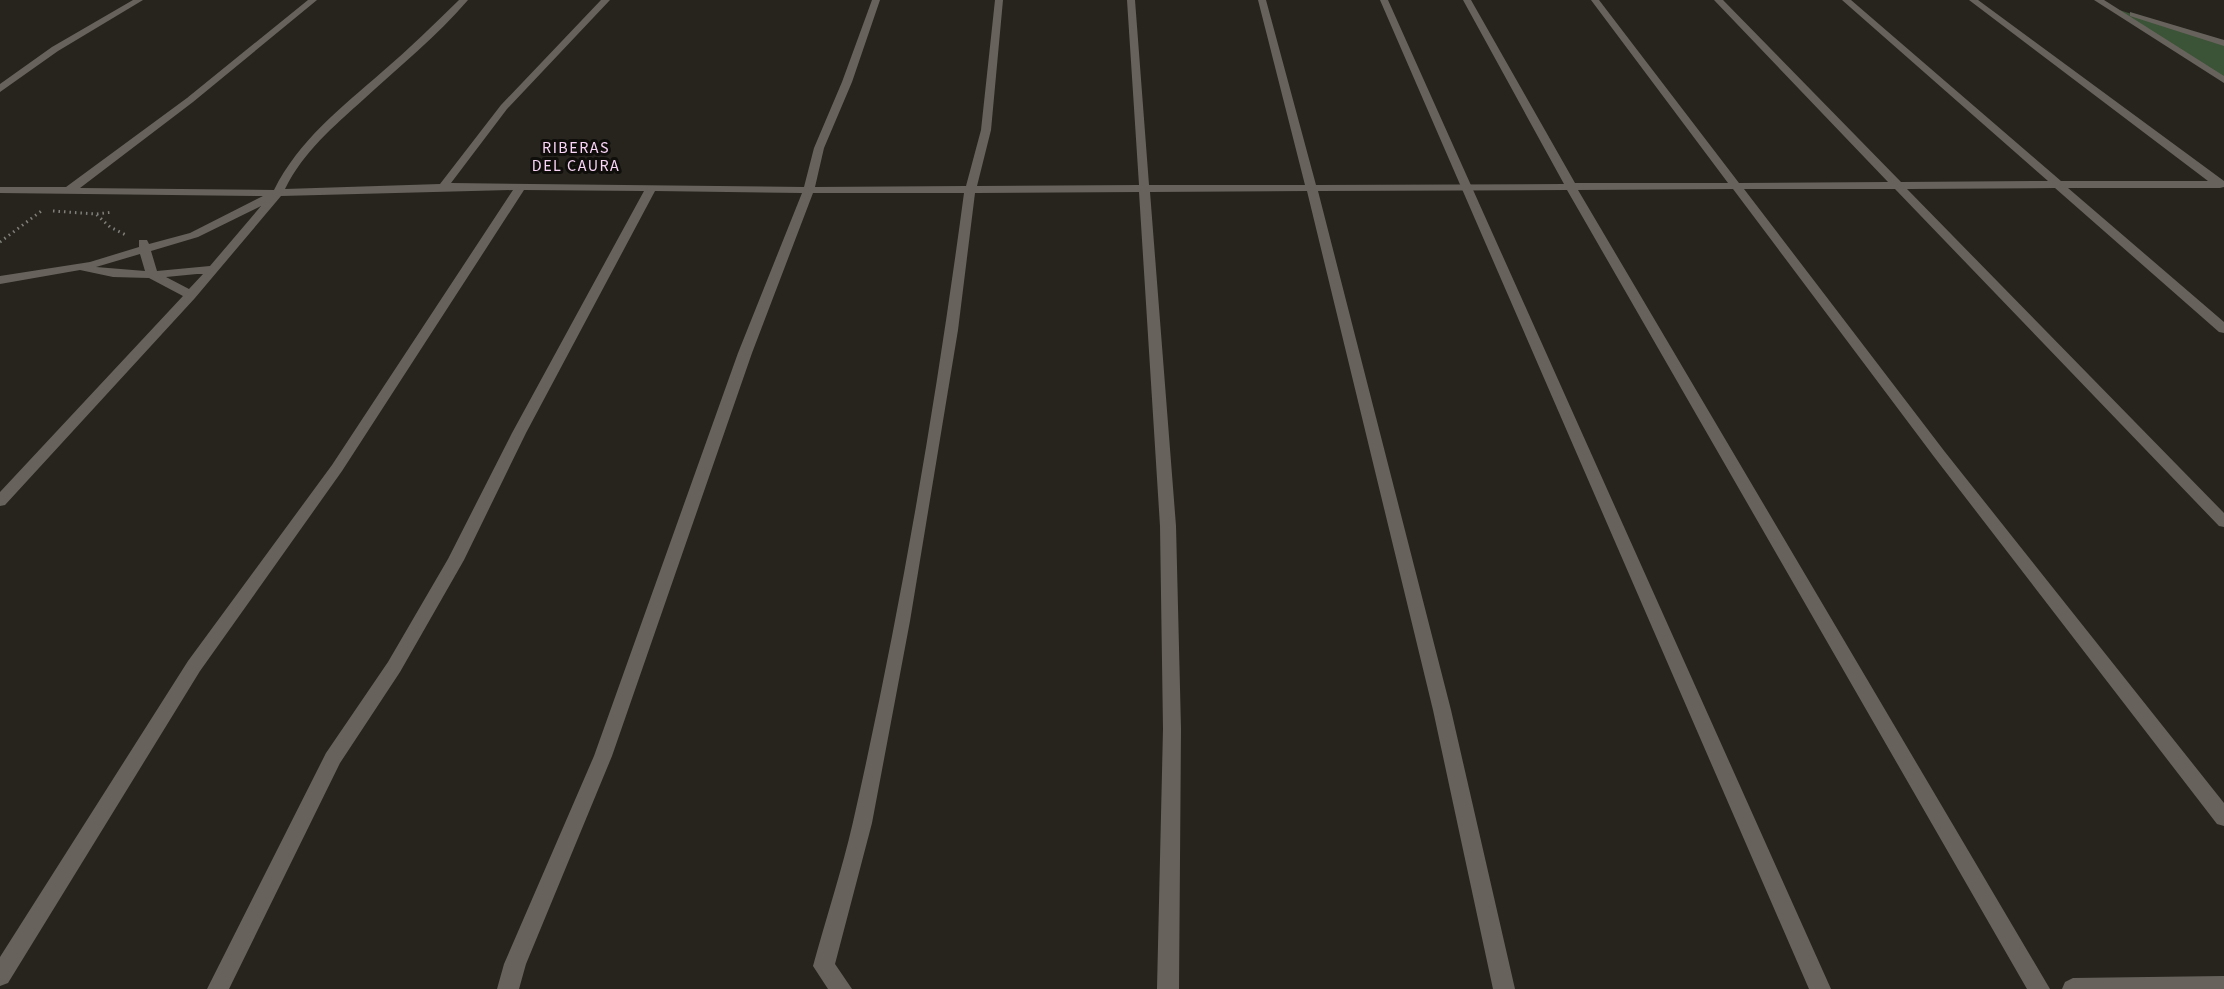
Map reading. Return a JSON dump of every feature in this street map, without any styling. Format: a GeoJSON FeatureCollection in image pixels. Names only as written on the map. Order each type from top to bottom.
{"type":"FeatureCollection","features":[{"type":"Feature","properties":{"kind":"street"},"geometry":{"type":"LineString","coordinates":[[0,89],[55,49],[139,0]]}},
{"type":"Feature","properties":{"kind":"street"},"geometry":{"type":"LineString","coordinates":[[68,191],[190,100],[313,0]]}},
{"type":"Feature","properties":{"kind":"street"},"geometry":{"type":"LineString","coordinates":[[0,501],[214,269],[278,193],[291,167],[315,137],[405,57],[464,0]]}},
{"type":"Feature","properties":{"kind":"street"},"geometry":{"type":"LineString","coordinates":[[443,187],[504,107],[606,0]]}},
{"type":"Feature","properties":{"kind":"street"},"geometry":{"type":"LineString","coordinates":[[508,989],[515,964],[603,756],[745,353],[809,190],[819,148],[847,82],[876,0]]}},
{"type":"Feature","properties":{"kind":"street"},"geometry":{"type":"LineString","coordinates":[[841,989],[824,966],[862,823],[899,632],[952,330],[970,190],[986,129],[999,0]]}},
{"type":"Feature","properties":{"kind":"street"},"geometry":{"type":"LineString","coordinates":[[1131,0],[1168,526],[1172,729],[1168,989]]}},
{"type":"Feature","properties":{"kind":"street"},"geometry":{"type":"LineString","coordinates":[[1262,0],[1442,710],[1504,989]]}},
{"type":"Feature","properties":{"kind":"street"},"geometry":{"type":"LineString","coordinates":[[1384,0],[1821,989]]}},
{"type":"Feature","properties":{"kind":"street"},"geometry":{"type":"LineString","coordinates":[[1467,0],[1570,185],[2039,989]]}},
{"type":"Feature","properties":{"kind":"street"},"geometry":{"type":"LineString","coordinates":[[1595,0],[1940,455],[2224,818]]}},
{"type":"Feature","properties":{"kind":"street"},"geometry":{"type":"LineString","coordinates":[[1718,0],[1901,186],[2224,522]]}},
{"type":"Feature","properties":{"kind":"street"},"geometry":{"type":"LineString","coordinates":[[1846,0],[2224,329]]}},
{"type":"Feature","properties":{"kind":"street"},"geometry":{"type":"LineString","coordinates":[[1972,0],[2222,185]]}},
{"type":"Feature","properties":{"kind":"street"},"geometry":{"type":"LineString","coordinates":[[2098,0],[2116,9],[2224,80]]}},
{"type":"Feature","properties":{"kind":"street"},"geometry":{"type":"LineString","coordinates":[[2116,9],[2224,43]]}},
{"type":"Feature","properties":{"kind":"street"},"geometry":{"type":"LineString","coordinates":[[0,190],[278,193],[443,187],[970,190],[1311,189],[1570,185],[1737,187],[2222,185]]}},
{"type":"Feature","properties":{"kind":"street"},"geometry":{"type":"LineString","coordinates":[[0,976],[194,666],[337,468],[520,187]]}},
{"type":"Feature","properties":{"kind":"street"},"geometry":{"type":"LineString","coordinates":[[218,989],[333,758],[394,668],[456,560],[519,433],[651,188]]}},
{"type":"Feature","properties":{"kind":"street"},"geometry":{"type":"LineString","coordinates":[[0,280],[78,267],[143,246],[194,235],[278,193]]}},
{"type":"Feature","properties":{"kind":"street"},"geometry":{"type":"LineString","coordinates":[[143,246],[152,275],[190,295]]}},
{"type":"Feature","properties":{"kind":"street"},"geometry":{"type":"LineString","coordinates":[[78,267],[103,274],[152,275],[214,269]]}},
{"type":"Feature","properties":{"kind":"street"},"geometry":{"type":"LineString","coordinates":[[2073,989],[2224,987]]}},
{"type":"Feature","properties":{"kind":"path"},"geometry":{"type":"LineString","coordinates":[[0,242],[68,191]]}},
{"type":"Feature","properties":{"kind":"path"},"geometry":{"type":"LineString","coordinates":[[31,210],[96,214],[110,227],[143,246]]}},
{"type":"Feature","properties":{"kind":"green space"},"geometry":{"type":"Polygon","coordinates":[[[2116,9],[2224,43],[2224,77],[2116,9]]]}},
{"type":"Feature","properties":{"kind":"district","name":"RIBERAS DEL CAURA"},"geometry":{"type":"Point","coordinates":[576,156]}}]}
